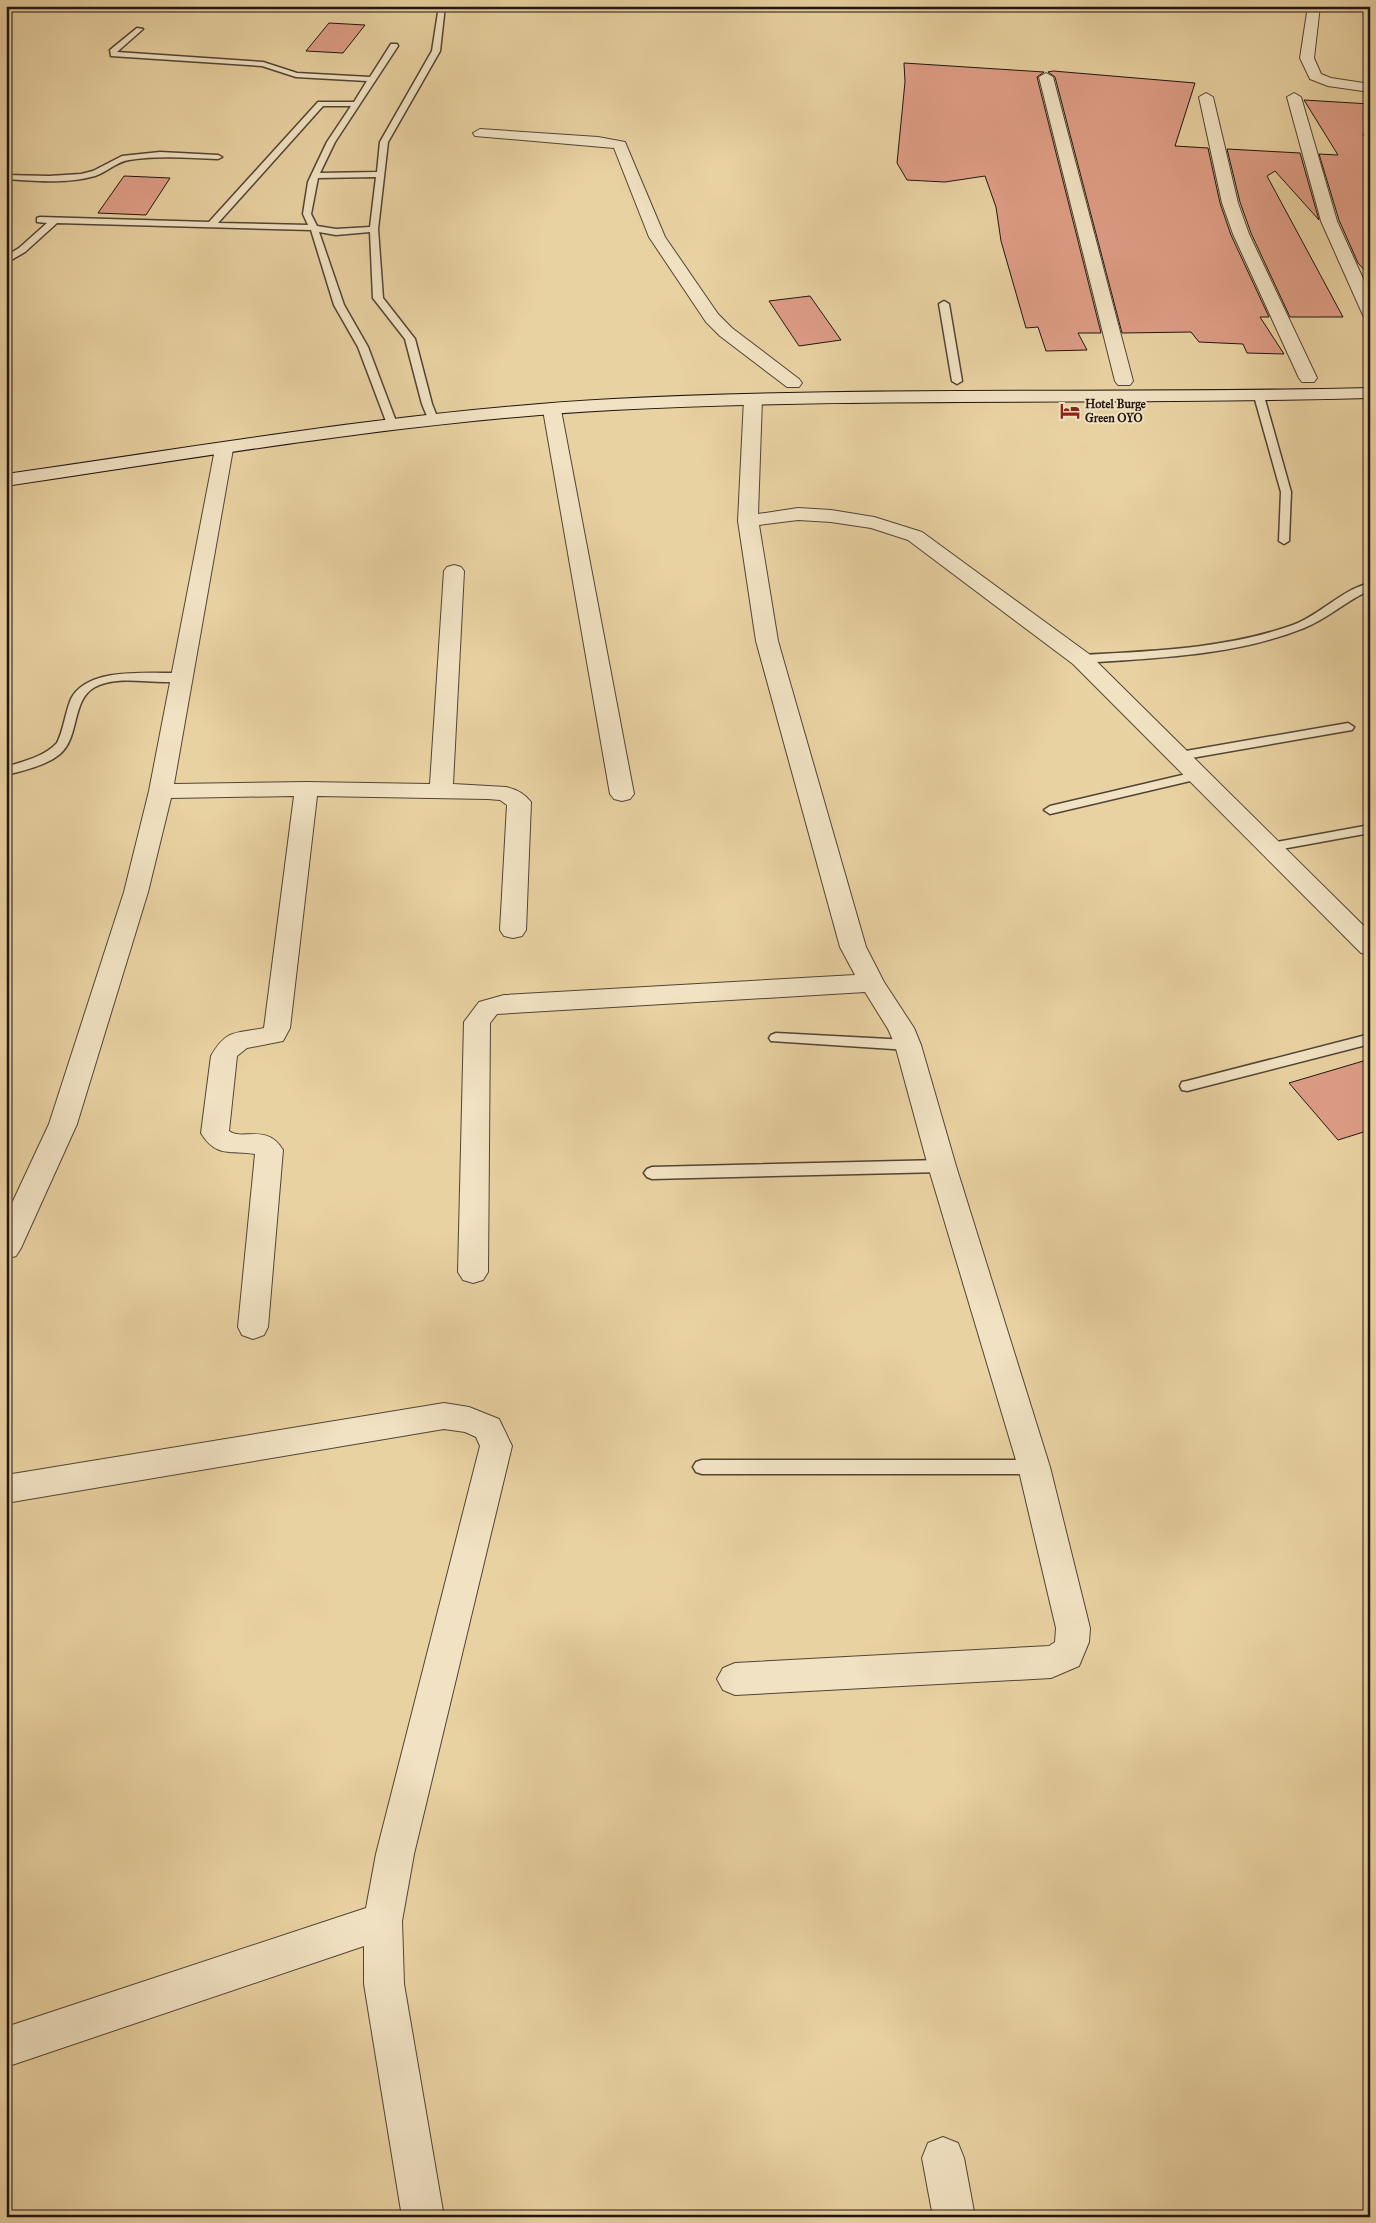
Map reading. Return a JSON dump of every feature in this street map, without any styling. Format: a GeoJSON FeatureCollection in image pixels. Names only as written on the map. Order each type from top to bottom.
{"type":"FeatureCollection","features":[{"type":"Feature","properties":{"kind":"street"},"geometry":{"type":"LineString","coordinates":[[1314,6],[1307,58],[1315,76],[1328,82],[1370,88]]}},
{"type":"Feature","properties":{"kind":"street"},"geometry":{"type":"LineString","coordinates":[[1046,77],[1124,382]]}},
{"type":"Feature","properties":{"kind":"street"},"geometry":{"type":"LineString","coordinates":[[1206,97],[1230,203],[1241,234],[1308,378]]}},
{"type":"Feature","properties":{"kind":"street"},"geometry":{"type":"LineString","coordinates":[[1294,97],[1329,221],[1370,313]]}},
{"type":"Feature","properties":{"kind":"street"},"geometry":{"type":"LineString","coordinates":[[480,133],[598,141],[620,145],[657,237],[712,318],[726,332],[793,384]]}},
{"type":"Feature","properties":{"kind":"street"},"geometry":{"type":"LineString","coordinates":[[6,464],[607,390],[957,381],[1124,382],[1370,378]]}},
{"type":"Feature","properties":{"kind":"street"},"geometry":{"type":"LineString","coordinates":[[430,412],[552,410],[753,399],[1259,396],[1370,393]]}},
{"type":"Feature","properties":{"kind":"street"},"geometry":{"type":"LineString","coordinates":[[735,1679],[1051,1662],[1067,1655],[1072,1642],[1072,1628],[1034,1467],[942,1166],[908,1046],[901,1028],[872,983],[853,947],[767,641],[748,521],[753,399]]}},
{"type":"Feature","properties":{"kind":"street"},"geometry":{"type":"LineString","coordinates":[[552,410],[622,794]]}},
{"type":"Feature","properties":{"kind":"street"},"geometry":{"type":"LineString","coordinates":[[6,480],[224,449],[390,417]]}},
{"type":"Feature","properties":{"kind":"street"},"geometry":{"type":"LineString","coordinates":[[6,1248],[63,1124],[136,892],[161,791],[224,449]]}},
{"type":"Feature","properties":{"kind":"street"},"geometry":{"type":"LineString","coordinates":[[748,521],[798,514],[831,516],[874,523],[915,536],[1081,659],[1370,946]]}},
{"type":"Feature","properties":{"kind":"street"},"geometry":{"type":"LineString","coordinates":[[441,791],[454,570]]}},
{"type":"Feature","properties":{"kind":"street"},"geometry":{"type":"LineString","coordinates":[[161,791],[306,789],[506,794],[519,802],[513,930]]}},
{"type":"Feature","properties":{"kind":"street"},"geometry":{"type":"LineString","coordinates":[[253,1327],[269,1150],[264,1145],[256,1143],[230,1145],[220,1141],[215,1133],[224,1056],[228,1047],[234,1042],[262,1039],[274,1034],[277,1028],[306,789]]}},
{"type":"Feature","properties":{"kind":"street"},"geometry":{"type":"LineString","coordinates":[[473,1272],[477,1022],[488,1008],[504,1004],[872,983]]}},
{"type":"Feature","properties":{"kind":"street"},"geometry":{"type":"LineString","coordinates":[[6,1489],[444,1416],[469,1420],[488,1428],[496,1446],[394,1854],[382,1921],[384,1984],[424,2217]]}},
{"type":"Feature","properties":{"kind":"street"},"geometry":{"type":"LineString","coordinates":[[6,2047],[382,1921]]}},
{"type":"Feature","properties":{"kind":"street"},"geometry":{"type":"LineString","coordinates":[[943,2158],[954,2217]]}},
{"type":"Feature","properties":{"kind":"lane"},"geometry":{"type":"LineString","coordinates":[[430,412],[410,340],[378,298],[374,229],[384,142],[436,51],[442,6]]}},
{"type":"Feature","properties":{"kind":"lane"},"geometry":{"type":"LineString","coordinates":[[139,29],[113,52],[114,54],[263,64],[296,75],[373,79]]}},
{"type":"Feature","properties":{"kind":"lane"},"geometry":{"type":"LineString","coordinates":[[390,417],[364,347],[339,305],[314,228],[307,214],[315,176],[331,142],[394,46]]}},
{"type":"Feature","properties":{"kind":"lane"},"geometry":{"type":"LineString","coordinates":[[211,225],[268,160],[321,104],[356,104]]}},
{"type":"Feature","properties":{"kind":"lane"},"geometry":{"type":"LineString","coordinates":[[6,177],[71,178],[93,173],[112,162],[127,158],[161,155],[218,157]]}},
{"type":"Feature","properties":{"kind":"lane"},"geometry":{"type":"LineString","coordinates":[[315,176],[380,174]]}},
{"type":"Feature","properties":{"kind":"lane"},"geometry":{"type":"LineString","coordinates":[[40,220],[314,228],[336,232],[374,229]]}},
{"type":"Feature","properties":{"kind":"lane"},"geometry":{"type":"LineString","coordinates":[[6,260],[22,250],[54,221]]}},
{"type":"Feature","properties":{"kind":"lane"},"geometry":{"type":"LineString","coordinates":[[944,304],[957,381]]}},
{"type":"Feature","properties":{"kind":"lane"},"geometry":{"type":"LineString","coordinates":[[1259,396],[1286,492],[1284,541]]}},
{"type":"Feature","properties":{"kind":"lane"},"geometry":{"type":"LineString","coordinates":[[1081,659],[1180,652],[1275,634],[1297,627],[1322,615],[1370,586]]}},
{"type":"Feature","properties":{"kind":"lane"},"geometry":{"type":"LineString","coordinates":[[6,771],[55,751],[66,738],[80,692],[91,684],[110,680],[182,677]]}},
{"type":"Feature","properties":{"kind":"lane"},"geometry":{"type":"LineString","coordinates":[[1180,756],[1348,727]]}},
{"type":"Feature","properties":{"kind":"lane"},"geometry":{"type":"LineString","coordinates":[[1050,810],[1199,775]]}},
{"type":"Feature","properties":{"kind":"lane"},"geometry":{"type":"LineString","coordinates":[[1271,847],[1370,829]]}},
{"type":"Feature","properties":{"kind":"lane"},"geometry":{"type":"LineString","coordinates":[[776,1038],[908,1046]]}},
{"type":"Feature","properties":{"kind":"lane"},"geometry":{"type":"LineString","coordinates":[[1186,1086],[1370,1039]]}},
{"type":"Feature","properties":{"kind":"lane"},"geometry":{"type":"LineString","coordinates":[[652,1173],[942,1166]]}},
{"type":"Feature","properties":{"kind":"lane"},"geometry":{"type":"LineString","coordinates":[[702,1467],[1034,1467]]}},
{"type":"Feature","properties":{"kind":"building"},"geometry":{"type":"Polygon","coordinates":[[[329,23],[365,25],[343,53],[306,51],[329,23]]]}},
{"type":"Feature","properties":{"kind":"building"},"geometry":{"type":"Polygon","coordinates":[[[904,63],[1044,72],[1037,77],[1101,333],[1078,333],[1087,350],[1046,351],[1038,327],[1026,328],[1001,241],[996,207],[985,176],[945,182],[907,180],[897,163],[905,82],[904,63]]]}},
{"type":"Feature","properties":{"kind":"building"},"geometry":{"type":"Polygon","coordinates":[[[1048,72],[1195,83],[1175,146],[1208,148],[1220,203],[1231,235],[1269,317],[1260,317],[1284,354],[1247,353],[1243,344],[1199,342],[1191,332],[1122,333],[1055,77],[1048,72]]]}},
{"type":"Feature","properties":{"kind":"building"},"geometry":{"type":"Polygon","coordinates":[[[1304,100],[1370,104],[1370,135],[1363,134],[1370,150],[1370,276],[1358,263],[1339,220],[1319,154],[1338,155],[1304,100]]]}},
{"type":"Feature","properties":{"kind":"building"},"geometry":{"type":"Polygon","coordinates":[[[1227,149],[1300,153],[1319,220],[1275,171],[1267,176],[1343,317],[1290,317],[1251,233],[1240,202],[1227,149]]]}},
{"type":"Feature","properties":{"kind":"building"},"geometry":{"type":"Polygon","coordinates":[[[124,176],[170,178],[146,215],[98,213],[124,176]]]}},
{"type":"Feature","properties":{"kind":"building"},"geometry":{"type":"Polygon","coordinates":[[[810,296],[841,340],[799,346],[769,301],[810,296]]]}},
{"type":"Feature","properties":{"kind":"building"},"geometry":{"type":"Polygon","coordinates":[[[1370,1059],[1370,1130],[1338,1140],[1289,1083],[1370,1059]]]}},
{"type":"Feature","properties":{"kind":"place","name":"Hotel Burge Green OYO"},"geometry":{"type":"Point","coordinates":[1070,411]}}]}
